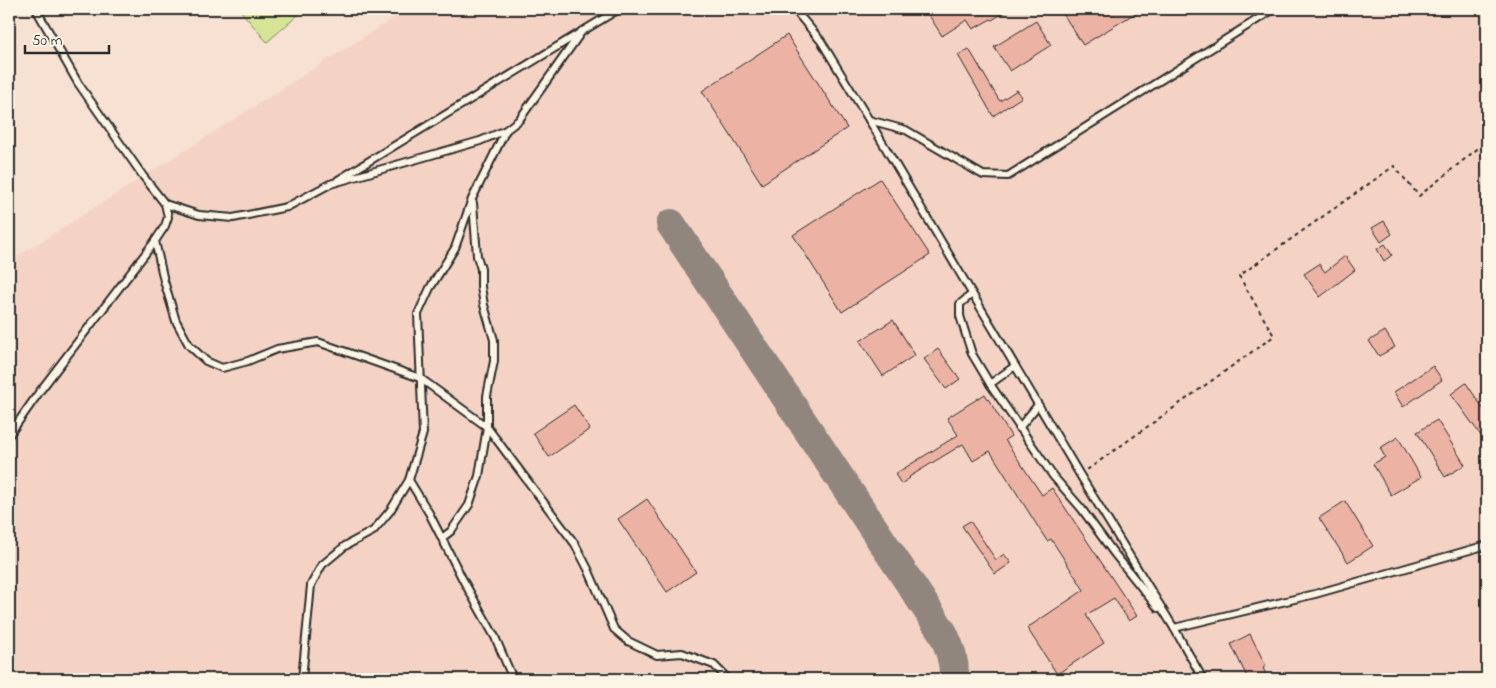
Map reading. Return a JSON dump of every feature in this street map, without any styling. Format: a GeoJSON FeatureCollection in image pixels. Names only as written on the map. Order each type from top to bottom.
{"type":"FeatureCollection","features":[{"type":"Feature","properties":{"kind":"lane"},"geometry":{"type":"LineString","coordinates":[[9,435],[40,391],[155,241],[168,217],[165,204],[143,176],[78,83],[36,9]]}},
{"type":"Feature","properties":{"kind":"lane"},"geometry":{"type":"LineString","coordinates":[[165,204],[198,215],[234,218],[287,207],[330,184],[619,9]]}},
{"type":"Feature","properties":{"kind":"lane"},"geometry":{"type":"LineString","coordinates":[[794,9],[821,42],[869,120],[1203,679]]}},
{"type":"Feature","properties":{"kind":"lane"},"geometry":{"type":"LineString","coordinates":[[869,120],[906,130],[983,175],[1008,176],[1274,9]]}},
{"type":"Feature","properties":{"kind":"lane"},"geometry":{"type":"LineString","coordinates":[[330,184],[480,141],[506,130],[519,120],[582,31]]}},
{"type":"Feature","properties":{"kind":"lane"},"geometry":{"type":"LineString","coordinates":[[302,679],[311,585],[322,565],[345,546],[373,531],[390,510],[409,480],[423,433],[418,314],[430,288],[455,248],[472,200],[506,130]]}},
{"type":"Feature","properties":{"kind":"lane"},"geometry":{"type":"LineString","coordinates":[[442,538],[451,531],[469,505],[479,476],[487,427],[487,396],[494,362],[494,340],[481,287],[481,269],[477,256],[472,200]]}},
{"type":"Feature","properties":{"kind":"lane"},"geometry":{"type":"LineString","coordinates":[[155,241],[164,281],[176,320],[189,345],[206,361],[222,368],[248,361],[277,349],[318,342],[420,378],[487,427],[575,544],[614,629],[628,641],[657,655],[682,653],[714,665],[728,679]]}},
{"type":"Feature","properties":{"kind":"lane"},"geometry":{"type":"LineString","coordinates":[[972,294],[960,304],[960,316],[972,354],[990,384],[1053,476],[1081,508],[1113,552],[1174,628]]}},
{"type":"Feature","properties":{"kind":"lane"},"geometry":{"type":"LineString","coordinates":[[990,384],[1015,366]]}},
{"type":"Feature","properties":{"kind":"lane"},"geometry":{"type":"LineString","coordinates":[[1019,428],[1038,405]]}},
{"type":"Feature","properties":{"kind":"lane"},"geometry":{"type":"LineString","coordinates":[[409,480],[495,637],[513,679]]}},
{"type":"Feature","properties":{"kind":"lane"},"geometry":{"type":"LineString","coordinates":[[1174,628],[1315,594],[1487,545]]}},
{"type":"Feature","properties":{"kind":"path"},"geometry":{"type":"LineString","coordinates":[[1080,475],[1274,336],[1239,276],[1394,166],[1419,196],[1487,140]]}},
{"type":"Feature","properties":{"kind":"shaded area"},"geometry":{"type":"Polygon","coordinates":[[[408,9],[1487,9],[1487,679],[9,679],[9,262],[408,9]]]}},
{"type":"Feature","properties":{"kind":"green space"},"geometry":{"type":"Polygon","coordinates":[[[239,9],[305,9],[267,42],[239,9]]]}},
{"type":"Feature","properties":{"kind":"building"},"geometry":{"type":"Polygon","coordinates":[[[925,9],[978,9],[981,14],[987,9],[1010,9],[973,29],[967,20],[942,36],[925,9]]]}},
{"type":"Feature","properties":{"kind":"building"},"geometry":{"type":"Polygon","coordinates":[[[1060,9],[1142,9],[1083,45],[1060,9]]]}},
{"type":"Feature","properties":{"kind":"building"},"geometry":{"type":"Polygon","coordinates":[[[1036,21],[1051,45],[1010,71],[994,47],[1036,21]]]}},
{"type":"Feature","properties":{"kind":"building"},"geometry":{"type":"Polygon","coordinates":[[[787,35],[847,128],[762,184],[702,91],[787,35]]]}},
{"type":"Feature","properties":{"kind":"building"},"geometry":{"type":"Polygon","coordinates":[[[969,49],[1000,101],[1017,90],[1022,97],[993,116],[958,55],[969,49]]]}},
{"type":"Feature","properties":{"kind":"building"},"geometry":{"type":"Polygon","coordinates":[[[880,179],[930,255],[842,312],[793,235],[880,179]]]}},
{"type":"Feature","properties":{"kind":"building"},"geometry":{"type":"Polygon","coordinates":[[[1384,221],[1392,234],[1381,242],[1372,228],[1384,221]]]}},
{"type":"Feature","properties":{"kind":"building"},"geometry":{"type":"Polygon","coordinates":[[[1385,244],[1392,255],[1384,261],[1377,249],[1385,244]]]}},
{"type":"Feature","properties":{"kind":"building"},"geometry":{"type":"Polygon","coordinates":[[[1345,256],[1355,270],[1320,297],[1304,274],[1319,264],[1325,272],[1345,256]]]}},
{"type":"Feature","properties":{"kind":"building"},"geometry":{"type":"Polygon","coordinates":[[[893,320],[915,355],[883,376],[860,341],[893,320]]]}},
{"type":"Feature","properties":{"kind":"building"},"geometry":{"type":"Polygon","coordinates":[[[1385,331],[1395,347],[1379,356],[1369,341],[1385,331]]]}},
{"type":"Feature","properties":{"kind":"building"},"geometry":{"type":"Polygon","coordinates":[[[938,349],[960,379],[946,389],[924,359],[938,349]]]}},
{"type":"Feature","properties":{"kind":"building"},"geometry":{"type":"Polygon","coordinates":[[[1433,366],[1442,380],[1403,407],[1394,392],[1433,366]]]}},
{"type":"Feature","properties":{"kind":"building"},"geometry":{"type":"Polygon","coordinates":[[[1466,383],[1487,414],[1487,444],[1451,394],[1466,383]]]}},
{"type":"Feature","properties":{"kind":"building"},"geometry":{"type":"Polygon","coordinates":[[[985,394],[1011,436],[1005,440],[1042,495],[1052,488],[1137,616],[1129,621],[1114,598],[1086,615],[1104,643],[1057,674],[1027,628],[1084,590],[1051,539],[1047,541],[990,451],[973,461],[963,444],[909,477],[901,484],[895,474],[958,435],[947,418],[985,394]]]}},
{"type":"Feature","properties":{"kind":"building"},"geometry":{"type":"Polygon","coordinates":[[[574,405],[590,429],[549,457],[533,433],[574,405]]]}},
{"type":"Feature","properties":{"kind":"building"},"geometry":{"type":"Polygon","coordinates":[[[1437,420],[1465,465],[1445,477],[1417,432],[1437,420]]]}},
{"type":"Feature","properties":{"kind":"building"},"geometry":{"type":"Polygon","coordinates":[[[1398,437],[1421,477],[1391,495],[1373,464],[1385,457],[1380,448],[1398,437]]]}},
{"type":"Feature","properties":{"kind":"building"},"geometry":{"type":"Polygon","coordinates":[[[647,499],[696,572],[667,592],[618,519],[647,499]]]}},
{"type":"Feature","properties":{"kind":"building"},"geometry":{"type":"Polygon","coordinates":[[[1345,501],[1373,546],[1348,562],[1319,518],[1345,501]]]}},
{"type":"Feature","properties":{"kind":"building"},"geometry":{"type":"Polygon","coordinates":[[[970,521],[996,560],[1004,554],[1011,563],[995,574],[962,526],[970,521]]]}},
{"type":"Feature","properties":{"kind":"building"},"geometry":{"type":"Polygon","coordinates":[[[1250,634],[1266,666],[1263,668],[1268,679],[1248,679],[1231,644],[1250,634]]]}},
{"type":"Feature","properties":{"kind":"taxiway"},"geometry":{"type":"LineString","coordinates":[[671,224],[943,633],[954,667],[954,679]]}}]}
